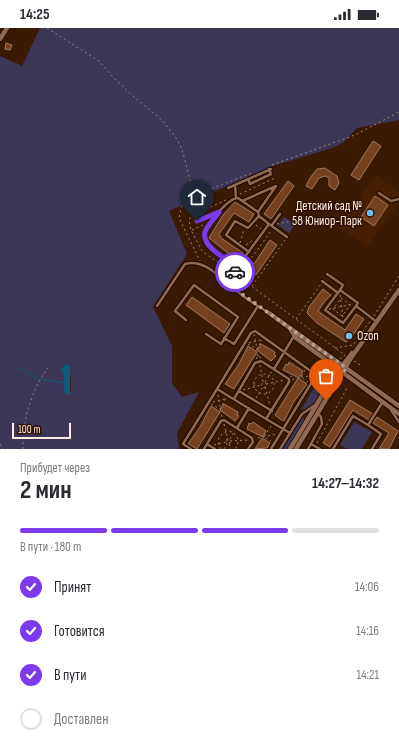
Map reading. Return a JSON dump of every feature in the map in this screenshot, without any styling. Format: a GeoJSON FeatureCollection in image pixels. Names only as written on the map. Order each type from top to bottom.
{"type":"FeatureCollection","features":[{"type":"Feature","properties":{"kind":"street"},"geometry":{"type":"LineString","coordinates":[[0,39],[7,28]]}},
{"type":"Feature","properties":{"kind":"street"},"geometry":{"type":"LineString","coordinates":[[290,449],[317,404],[399,290]]}},
{"type":"Feature","properties":{"kind":"street"},"geometry":{"type":"LineString","coordinates":[[268,313],[290,328],[399,414]]}},
{"type":"Feature","properties":{"kind":"street"},"geometry":{"type":"LineString","coordinates":[[290,328],[294,336],[397,404]]}},
{"type":"Feature","properties":{"kind":"street"},"geometry":{"type":"LineString","coordinates":[[296,449],[318,414],[342,369]]}},
{"type":"Feature","properties":{"kind":"lane"},"geometry":{"type":"LineString","coordinates":[[228,188],[271,168],[271,174],[250,184],[248,179]]}},
{"type":"Feature","properties":{"kind":"lane"},"geometry":{"type":"LineString","coordinates":[[235,184],[236,198]]}},
{"type":"Feature","properties":{"kind":"lane"},"geometry":{"type":"LineString","coordinates":[[242,201],[276,186],[258,212]]}},
{"type":"Feature","properties":{"kind":"lane"},"geometry":{"type":"LineString","coordinates":[[379,193],[391,201],[399,199]]}},
{"type":"Feature","properties":{"kind":"lane"},"geometry":{"type":"LineString","coordinates":[[236,198],[258,212],[259,216],[287,236]]}},
{"type":"Feature","properties":{"kind":"lane"},"geometry":{"type":"LineString","coordinates":[[236,198],[232,199],[219,212],[205,232],[206,241],[208,246],[252,279]]}},
{"type":"Feature","properties":{"kind":"lane"},"geometry":{"type":"LineString","coordinates":[[197,221],[219,212]]}},
{"type":"Feature","properties":{"kind":"lane"},"geometry":{"type":"LineString","coordinates":[[235,289],[231,283],[233,273],[260,236],[272,225],[280,214]]}},
{"type":"Feature","properties":{"kind":"lane"},"geometry":{"type":"LineString","coordinates":[[249,252],[226,235],[236,221],[246,228],[251,227],[259,216]]}},
{"type":"Feature","properties":{"kind":"lane"},"geometry":{"type":"LineString","coordinates":[[156,306],[185,264],[192,262],[201,263],[268,313]]}},
{"type":"Feature","properties":{"kind":"lane"},"geometry":{"type":"LineString","coordinates":[[327,274],[344,285],[326,310],[343,323],[356,305]]}},
{"type":"Feature","properties":{"kind":"lane"},"geometry":{"type":"LineString","coordinates":[[322,281],[339,291],[377,322]]}},
{"type":"Feature","properties":{"kind":"lane"},"geometry":{"type":"LineString","coordinates":[[186,320],[175,311],[194,285],[238,317],[221,344],[206,334]]}},
{"type":"Feature","properties":{"kind":"lane"},"geometry":{"type":"LineString","coordinates":[[224,338],[234,344],[258,306]]}},
{"type":"Feature","properties":{"kind":"lane"},"geometry":{"type":"LineString","coordinates":[[191,449],[183,444],[254,332],[312,372],[314,378],[271,449]]}},
{"type":"Feature","properties":{"kind":"lane"},"geometry":{"type":"LineString","coordinates":[[274,369],[294,336]]}},
{"type":"Feature","properties":{"kind":"lane"},"geometry":{"type":"LineString","coordinates":[[234,399],[255,363],[259,361],[274,369],[289,379],[266,419]]}},
{"type":"Feature","properties":{"kind":"lane"},"geometry":{"type":"LineString","coordinates":[[217,391],[234,399],[290,434]]}},
{"type":"Feature","properties":{"kind":"lane"},"geometry":{"type":"LineString","coordinates":[[239,391],[272,410]]}},
{"type":"Feature","properties":{"kind":"lane"},"geometry":{"type":"LineString","coordinates":[[368,425],[382,402]]}},
{"type":"Feature","properties":{"kind":"lane"},"geometry":{"type":"LineString","coordinates":[[280,449],[302,414],[317,404]]}},
{"type":"Feature","properties":{"kind":"lane"},"geometry":{"type":"LineString","coordinates":[[237,428],[249,408]]}},
{"type":"Feature","properties":{"kind":"lane"},"geometry":{"type":"LineString","coordinates":[[390,408],[399,422]]}},
{"type":"Feature","properties":{"kind":"lane"},"geometry":{"type":"LineString","coordinates":[[308,449],[322,424],[322,417],[318,414]]}},
{"type":"Feature","properties":{"kind":"lane"},"geometry":{"type":"LineString","coordinates":[[333,449],[353,416],[381,434],[372,449]]}},
{"type":"Feature","properties":{"kind":"lane"},"geometry":{"type":"LineString","coordinates":[[204,449],[223,420],[252,438],[253,442],[248,449]]}},
{"type":"Feature","properties":{"kind":"lane"},"geometry":{"type":"LineString","coordinates":[[207,444],[215,449]]}},
{"type":"Feature","properties":{"kind":"lane"},"geometry":{"type":"LineString","coordinates":[[311,444],[320,449]]}},
{"type":"Feature","properties":{"kind":"path"},"geometry":{"type":"LineString","coordinates":[[47,28],[99,61],[123,87],[162,120],[176,138],[182,148],[193,191],[181,208],[179,218],[201,263]]}},
{"type":"Feature","properties":{"kind":"path"},"geometry":{"type":"LineString","coordinates":[[271,168],[355,135],[399,112]]}},
{"type":"Feature","properties":{"kind":"path"},"geometry":{"type":"LineString","coordinates":[[193,191],[200,193],[257,171]]}},
{"type":"Feature","properties":{"kind":"path"},"geometry":{"type":"LineString","coordinates":[[250,260],[272,225],[293,221]]}},
{"type":"Feature","properties":{"kind":"path"},"geometry":{"type":"LineString","coordinates":[[191,230],[206,224]]}},
{"type":"Feature","properties":{"kind":"path"},"geometry":{"type":"LineString","coordinates":[[254,224],[264,231]]}},
{"type":"Feature","properties":{"kind":"path"},"geometry":{"type":"LineString","coordinates":[[238,245],[243,238],[244,231]]}},
{"type":"Feature","properties":{"kind":"path"},"geometry":{"type":"LineString","coordinates":[[242,247],[260,236]]}},
{"type":"Feature","properties":{"kind":"path"},"geometry":{"type":"LineString","coordinates":[[251,286],[287,236]]}},
{"type":"Feature","properties":{"kind":"path"},"geometry":{"type":"LineString","coordinates":[[233,273],[334,348],[362,366]]}},
{"type":"Feature","properties":{"kind":"path"},"geometry":{"type":"LineString","coordinates":[[374,316],[399,276]]}},
{"type":"Feature","properties":{"kind":"path"},"geometry":{"type":"LineString","coordinates":[[339,291],[343,323]]}},
{"type":"Feature","properties":{"kind":"path"},"geometry":{"type":"LineString","coordinates":[[340,298],[350,305]]}},
{"type":"Feature","properties":{"kind":"path"},"geometry":{"type":"LineString","coordinates":[[333,309],[340,298]]}},
{"type":"Feature","properties":{"kind":"path"},"geometry":{"type":"LineString","coordinates":[[342,315],[350,305]]}},
{"type":"Feature","properties":{"kind":"path"},"geometry":{"type":"LineString","coordinates":[[326,310],[356,305]]}},
{"type":"Feature","properties":{"kind":"path"},"geometry":{"type":"LineString","coordinates":[[333,309],[342,315]]}},
{"type":"Feature","properties":{"kind":"path"},"geometry":{"type":"LineString","coordinates":[[334,348],[354,345],[371,321]]}},
{"type":"Feature","properties":{"kind":"path"},"geometry":{"type":"LineString","coordinates":[[254,332],[262,375],[265,383]]}},
{"type":"Feature","properties":{"kind":"path"},"geometry":{"type":"LineString","coordinates":[[255,340],[262,340],[257,349],[248,344],[255,340]]}},
{"type":"Feature","properties":{"kind":"path"},"geometry":{"type":"LineString","coordinates":[[323,373],[330,367]]}},
{"type":"Feature","properties":{"kind":"path"},"geometry":{"type":"LineString","coordinates":[[22,449],[22,439],[26,417],[36,387],[48,368]]}},
{"type":"Feature","properties":{"kind":"path"},"geometry":{"type":"LineString","coordinates":[[264,387],[274,369]]}},
{"type":"Feature","properties":{"kind":"path"},"geometry":{"type":"LineString","coordinates":[[301,377],[305,370]]}},
{"type":"Feature","properties":{"kind":"path"},"geometry":{"type":"LineString","coordinates":[[262,375],[269,376],[274,382],[273,389],[267,394],[258,393],[254,387],[255,380],[262,375]]}},
{"type":"Feature","properties":{"kind":"path"},"geometry":{"type":"LineString","coordinates":[[239,391],[265,383],[301,377],[311,376],[314,378]]}},
{"type":"Feature","properties":{"kind":"path"},"geometry":{"type":"LineString","coordinates":[[301,377],[310,383]]}},
{"type":"Feature","properties":{"kind":"path"},"geometry":{"type":"LineString","coordinates":[[262,385],[267,394],[272,410]]}},
{"type":"Feature","properties":{"kind":"path"},"geometry":{"type":"LineString","coordinates":[[315,446],[347,388]]}},
{"type":"Feature","properties":{"kind":"path"},"geometry":{"type":"LineString","coordinates":[[217,391],[220,409],[229,440]]}},
{"type":"Feature","properties":{"kind":"path"},"geometry":{"type":"LineString","coordinates":[[226,398],[220,409],[211,404],[218,399],[226,398]]}},
{"type":"Feature","properties":{"kind":"path"},"geometry":{"type":"LineString","coordinates":[[222,416],[226,419]]}},
{"type":"Feature","properties":{"kind":"path"},"geometry":{"type":"LineString","coordinates":[[218,422],[222,416]]}},
{"type":"Feature","properties":{"kind":"path"},"geometry":{"type":"LineString","coordinates":[[264,437],[271,425]]}},
{"type":"Feature","properties":{"kind":"path"},"geometry":{"type":"LineString","coordinates":[[224,449],[237,428]]}},
{"type":"Feature","properties":{"kind":"path"},"geometry":{"type":"LineString","coordinates":[[221,449],[218,444],[220,435],[226,432],[234,433]]}},
{"type":"Feature","properties":{"kind":"path"},"geometry":{"type":"LineString","coordinates":[[234,433],[238,441],[235,449]]}},
{"type":"Feature","properties":{"kind":"path"},"geometry":{"type":"LineString","coordinates":[[257,438],[278,434]]}},
{"type":"Feature","properties":{"kind":"path"},"geometry":{"type":"LineString","coordinates":[[264,437],[273,442]]}},
{"type":"Feature","properties":{"kind":"path"},"geometry":{"type":"LineString","coordinates":[[229,440],[247,440]]}},
{"type":"Feature","properties":{"kind":"path"},"geometry":{"type":"LineString","coordinates":[[213,445],[227,443],[229,440]]}},
{"type":"Feature","properties":{"kind":"path"},"geometry":{"type":"LineString","coordinates":[[227,443],[231,449]]}},
{"type":"Feature","properties":{"kind":"path"},"geometry":{"type":"LineString","coordinates":[[0,444],[3,449]]}},
{"type":"Feature","properties":{"kind":"shaded area"},"geometry":{"type":"Polygon","coordinates":[[[40,28],[399,28],[399,120],[357,128],[343,143],[332,148],[276,165],[169,211],[187,254],[153,307],[172,346],[172,383],[182,397],[199,392],[177,433],[179,449],[0,449],[0,56],[22,66],[40,28]],[[70,366],[65,376],[65,382],[71,391],[70,366]]]}},
{"type":"Feature","properties":{"kind":"shaded area","name":"Детский сад № 58 Юниор-Парк"},"geometry":{"type":"Polygon","coordinates":[[[376,175],[399,192],[399,203],[367,248],[339,227],[376,175]]]}},
{"type":"Feature","properties":{"kind":"shaded area"},"geometry":{"type":"Polygon","coordinates":[[[284,217],[295,224],[289,233],[278,225],[284,217]]]}},
{"type":"Feature","properties":{"kind":"shaded area"},"geometry":{"type":"Polygon","coordinates":[[[322,375],[329,379],[312,406],[300,411],[322,375]]]}},
{"type":"Feature","properties":{"kind":"shaded area"},"geometry":{"type":"Polygon","coordinates":[[[302,418],[304,418],[305,421],[288,449],[283,449],[302,418]]]}},
{"type":"Feature","properties":{"kind":"shaded area"},"geometry":{"type":"Polygon","coordinates":[[[354,422],[372,432],[362,449],[347,449],[340,445],[354,422]]]}},
{"type":"Feature","properties":{"kind":"water"},"geometry":{"type":"Polygon","coordinates":[[[66,364],[70,366],[70,396],[64,392],[64,376],[61,369],[66,364]]]}},
{"type":"Feature","properties":{"kind":"building"},"geometry":{"type":"Polygon","coordinates":[[[6,43],[12,45],[10,50],[5,49],[6,43]]]}},
{"type":"Feature","properties":{"kind":"building"},"geometry":{"type":"Polygon","coordinates":[[[373,141],[381,146],[359,180],[351,175],[373,141]]]}},
{"type":"Feature","properties":{"kind":"building"},"geometry":{"type":"Polygon","coordinates":[[[325,168],[337,176],[339,183],[335,190],[329,186],[329,178],[325,176],[319,178],[312,189],[306,186],[317,169],[325,168]]]}},
{"type":"Feature","properties":{"kind":"building"},"geometry":{"type":"Polygon","coordinates":[[[288,181],[294,186],[271,219],[264,214],[288,181]]]}},
{"type":"Feature","properties":{"kind":"building"},"geometry":{"type":"Polygon","coordinates":[[[375,196],[388,205],[374,226],[361,217],[375,196]]]}},
{"type":"Feature","properties":{"kind":"building"},"geometry":{"type":"Polygon","coordinates":[[[235,202],[254,214],[249,222],[234,213],[219,234],[221,238],[243,253],[238,261],[209,238],[223,215],[235,202]]]}},
{"type":"Feature","properties":{"kind":"building"},"geometry":{"type":"Polygon","coordinates":[[[270,240],[277,245],[256,275],[243,267],[248,261],[254,264],[270,240]]]}},
{"type":"Feature","properties":{"kind":"building"},"geometry":{"type":"Polygon","coordinates":[[[323,289],[331,295],[318,311],[326,317],[345,330],[356,314],[364,319],[351,338],[346,342],[317,323],[307,313],[309,307],[323,289]]]}},
{"type":"Feature","properties":{"kind":"building"},"geometry":{"type":"Polygon","coordinates":[[[192,297],[230,324],[224,333],[186,305],[192,297]]]}},
{"type":"Feature","properties":{"kind":"building"},"geometry":{"type":"Polygon","coordinates":[[[261,344],[275,352],[274,355],[276,356],[271,361],[257,350],[261,344]]]}},
{"type":"Feature","properties":{"kind":"building"},"geometry":{"type":"Polygon","coordinates":[[[248,346],[257,352],[234,389],[225,384],[239,364],[248,346]]]}},
{"type":"Feature","properties":{"kind":"building"},"geometry":{"type":"Polygon","coordinates":[[[289,362],[303,371],[299,378],[283,370],[289,362]]]}},
{"type":"Feature","properties":{"kind":"building"},"geometry":{"type":"Polygon","coordinates":[[[298,378],[307,384],[293,403],[284,421],[275,415],[298,378]]]}},
{"type":"Feature","properties":{"kind":"building"},"geometry":{"type":"Polygon","coordinates":[[[322,380],[326,382],[323,387],[319,385],[322,380]]]}},
{"type":"Feature","properties":{"kind":"building"},"geometry":{"type":"Polygon","coordinates":[[[350,400],[373,414],[369,420],[353,410],[330,447],[323,443],[350,400]]]}},
{"type":"Feature","properties":{"kind":"building"},"geometry":{"type":"Polygon","coordinates":[[[224,404],[238,412],[237,415],[239,416],[235,421],[220,410],[224,404]]]}},
{"type":"Feature","properties":{"kind":"building"},"geometry":{"type":"Polygon","coordinates":[[[211,406],[220,412],[197,449],[188,444],[200,427],[211,406]]]}},
{"type":"Feature","properties":{"kind":"building"},"geometry":{"type":"Polygon","coordinates":[[[377,417],[398,431],[389,449],[379,449],[389,433],[373,423],[377,417]]]}},
{"type":"Feature","properties":{"kind":"building"},"geometry":{"type":"Polygon","coordinates":[[[253,422],[266,431],[263,437],[247,429],[249,423],[251,424],[253,422]]]}},
{"type":"Feature","properties":{"kind":"building"},"geometry":{"type":"Polygon","coordinates":[[[262,438],[270,443],[267,448],[255,449],[262,438]]]}},
{"type":"Feature","properties":{"kind":"waterway"},"geometry":{"type":"LineString","coordinates":[[18,368],[40,379],[65,383]]}},
{"type":"Feature","properties":{"kind":"way so far"},"geometry":{"type":"LineString","coordinates":[[235,272],[233,273],[231,283],[235,289],[346,368],[326,400]]}},
{"type":"Feature","properties":{"kind":"place","name":"Детский сад № 58 Юниор-Парк"},"geometry":{"type":"Point","coordinates":[370,213]}},
{"type":"Feature","properties":{"kind":"place","name":"Ozon"},"geometry":{"type":"Point","coordinates":[349,336]}},
{"type":"Feature","properties":{"kind":"route"},"geometry":{"type":"LineString","coordinates":[[197,221],[219,212],[205,232],[207,245],[238,267],[235,272]]}}]}
